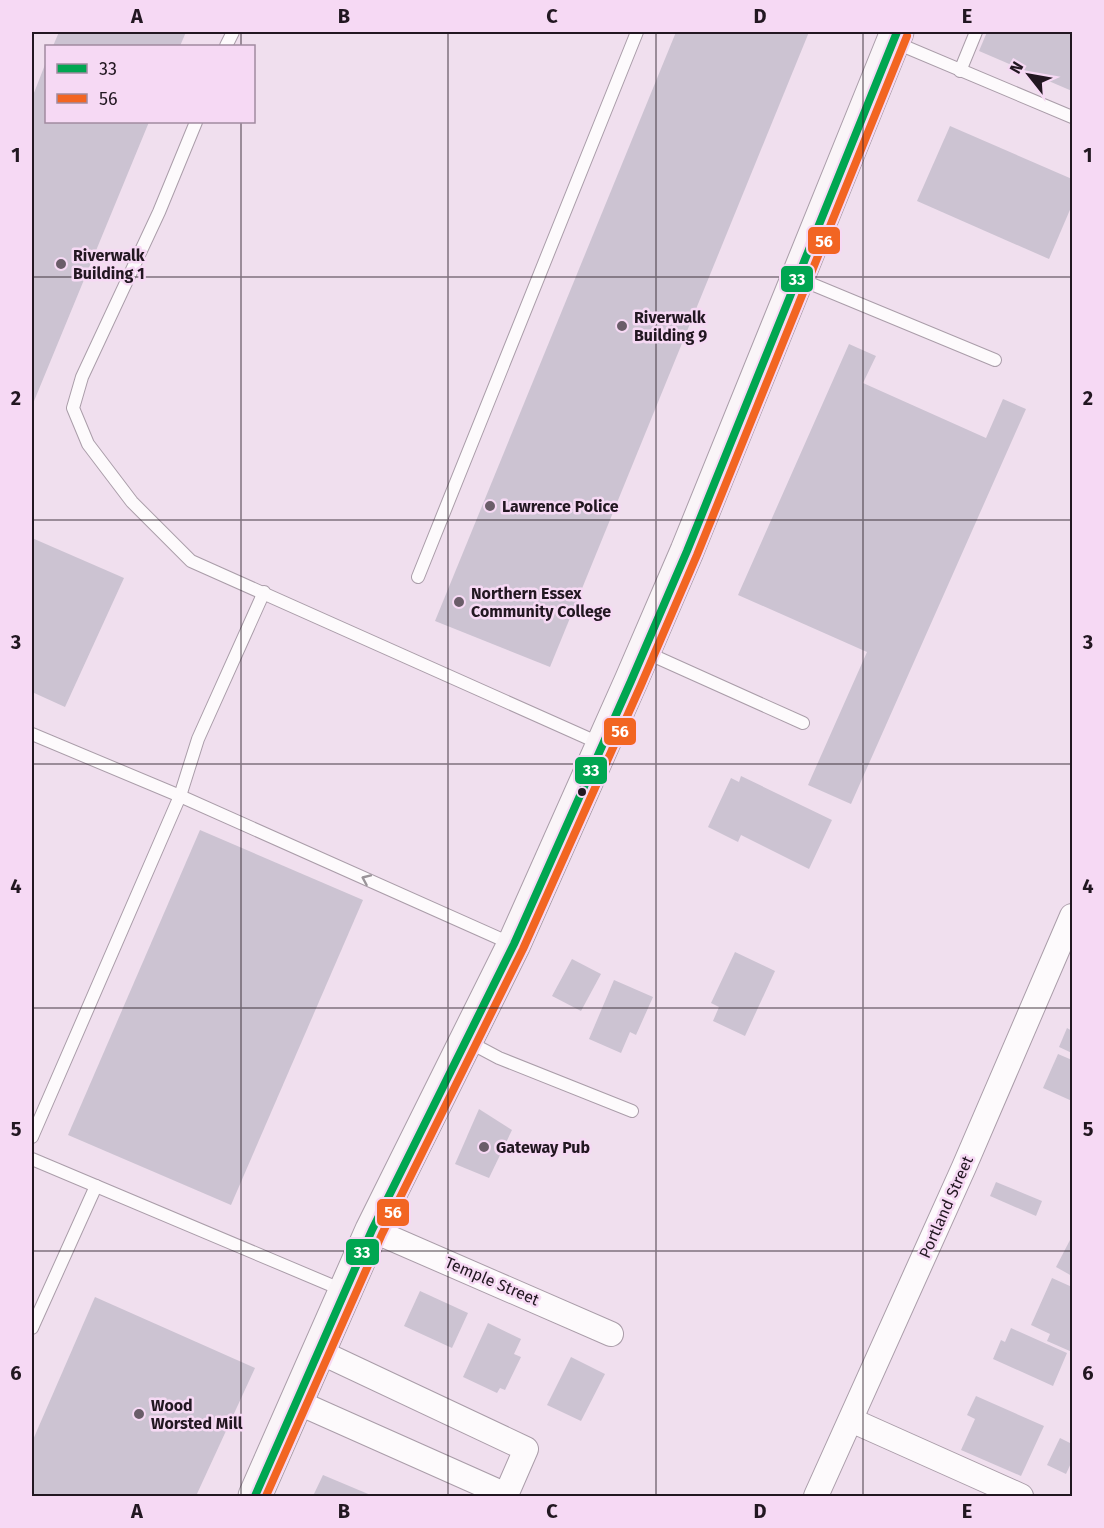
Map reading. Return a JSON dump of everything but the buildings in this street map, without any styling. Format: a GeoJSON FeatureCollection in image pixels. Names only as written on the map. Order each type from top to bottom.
{"type":"FeatureCollection","features":[{"type":"Feature","properties":{"kind":"main road"},"geometry":{"type":"LineString","coordinates":[[255,1497],[372,1230],[514,944],[644,651],[895,36]]}},
{"type":"Feature","properties":{"kind":"street","name":"Portland Street"},"geometry":{"type":"LineString","coordinates":[[816,1497],[964,1167],[1072,916]]}},
{"type":"Feature","properties":{"kind":"street","name":"Temple Street"},"geometry":{"type":"LineString","coordinates":[[372,1230],[611,1334]]}},
{"type":"Feature","properties":{"kind":"street"},"geometry":{"type":"LineString","coordinates":[[297,1402],[506,1495],[526,1449],[320,1352]]}},
{"type":"Feature","properties":{"kind":"street"},"geometry":{"type":"LineString","coordinates":[[851,1420],[1021,1497]]}},
{"type":"Feature","properties":{"kind":"lane"},"geometry":{"type":"LineString","coordinates":[[418,577],[637,32]]}},
{"type":"Feature","properties":{"kind":"lane"},"geometry":{"type":"LineString","coordinates":[[960,71],[976,32]]}},
{"type":"Feature","properties":{"kind":"lane"},"geometry":{"type":"LineString","coordinates":[[895,36],[960,71],[1072,117]]}},
{"type":"Feature","properties":{"kind":"lane"},"geometry":{"type":"LineString","coordinates":[[196,123],[159,212],[82,377],[73,408],[88,444],[126,494],[191,561],[602,744]]}},
{"type":"Feature","properties":{"kind":"lane"},"geometry":{"type":"LineString","coordinates":[[796,278],[995,360]]}},
{"type":"Feature","properties":{"kind":"lane"},"geometry":{"type":"LineString","coordinates":[[32,1137],[180,796],[198,739],[264,592]]}},
{"type":"Feature","properties":{"kind":"lane"},"geometry":{"type":"LineString","coordinates":[[644,651],[803,723]]}},
{"type":"Feature","properties":{"kind":"lane"},"geometry":{"type":"LineString","coordinates":[[32,734],[180,796],[514,944]]}},
{"type":"Feature","properties":{"kind":"lane"},"geometry":{"type":"LineString","coordinates":[[466,1041],[500,1058],[632,1111]]}},
{"type":"Feature","properties":{"kind":"lane"},"geometry":{"type":"LineString","coordinates":[[32,1159],[346,1292]]}},
{"type":"Feature","properties":{"kind":"lane"},"geometry":{"type":"LineString","coordinates":[[32,1328],[96,1185]]}},
{"type":"Feature","properties":{"kind":"transit line","name":"33"},"geometry":{"type":"LineString","coordinates":[[255,1496],[372,1230],[514,944],[631,681],[687,551],[897,32]]}},
{"type":"Feature","properties":{"kind":"transit line","name":"56"},"geometry":{"type":"LineString","coordinates":[[266,1496],[382,1234],[523,949],[641,685],[697,555],[907,36]]}},
{"type":"Feature","properties":{"kind":"place","name":"Riverwalk Building 1"},"geometry":{"type":"Point","coordinates":[61,264]}},
{"type":"Feature","properties":{"kind":"place","name":"Riverwalk Building 9"},"geometry":{"type":"Point","coordinates":[622,326]}},
{"type":"Feature","properties":{"kind":"place","name":"Lawrence Police"},"geometry":{"type":"Point","coordinates":[490,506]}},
{"type":"Feature","properties":{"kind":"place","name":"Northern Essex Community College"},"geometry":{"type":"Point","coordinates":[459,602]}},
{"type":"Feature","properties":{"kind":"place","name":"Gateway Pub"},"geometry":{"type":"Point","coordinates":[484,1147]}},
{"type":"Feature","properties":{"kind":"place","name":"Wood Worsted Mill"},"geometry":{"type":"Point","coordinates":[139,1414]}}]}
